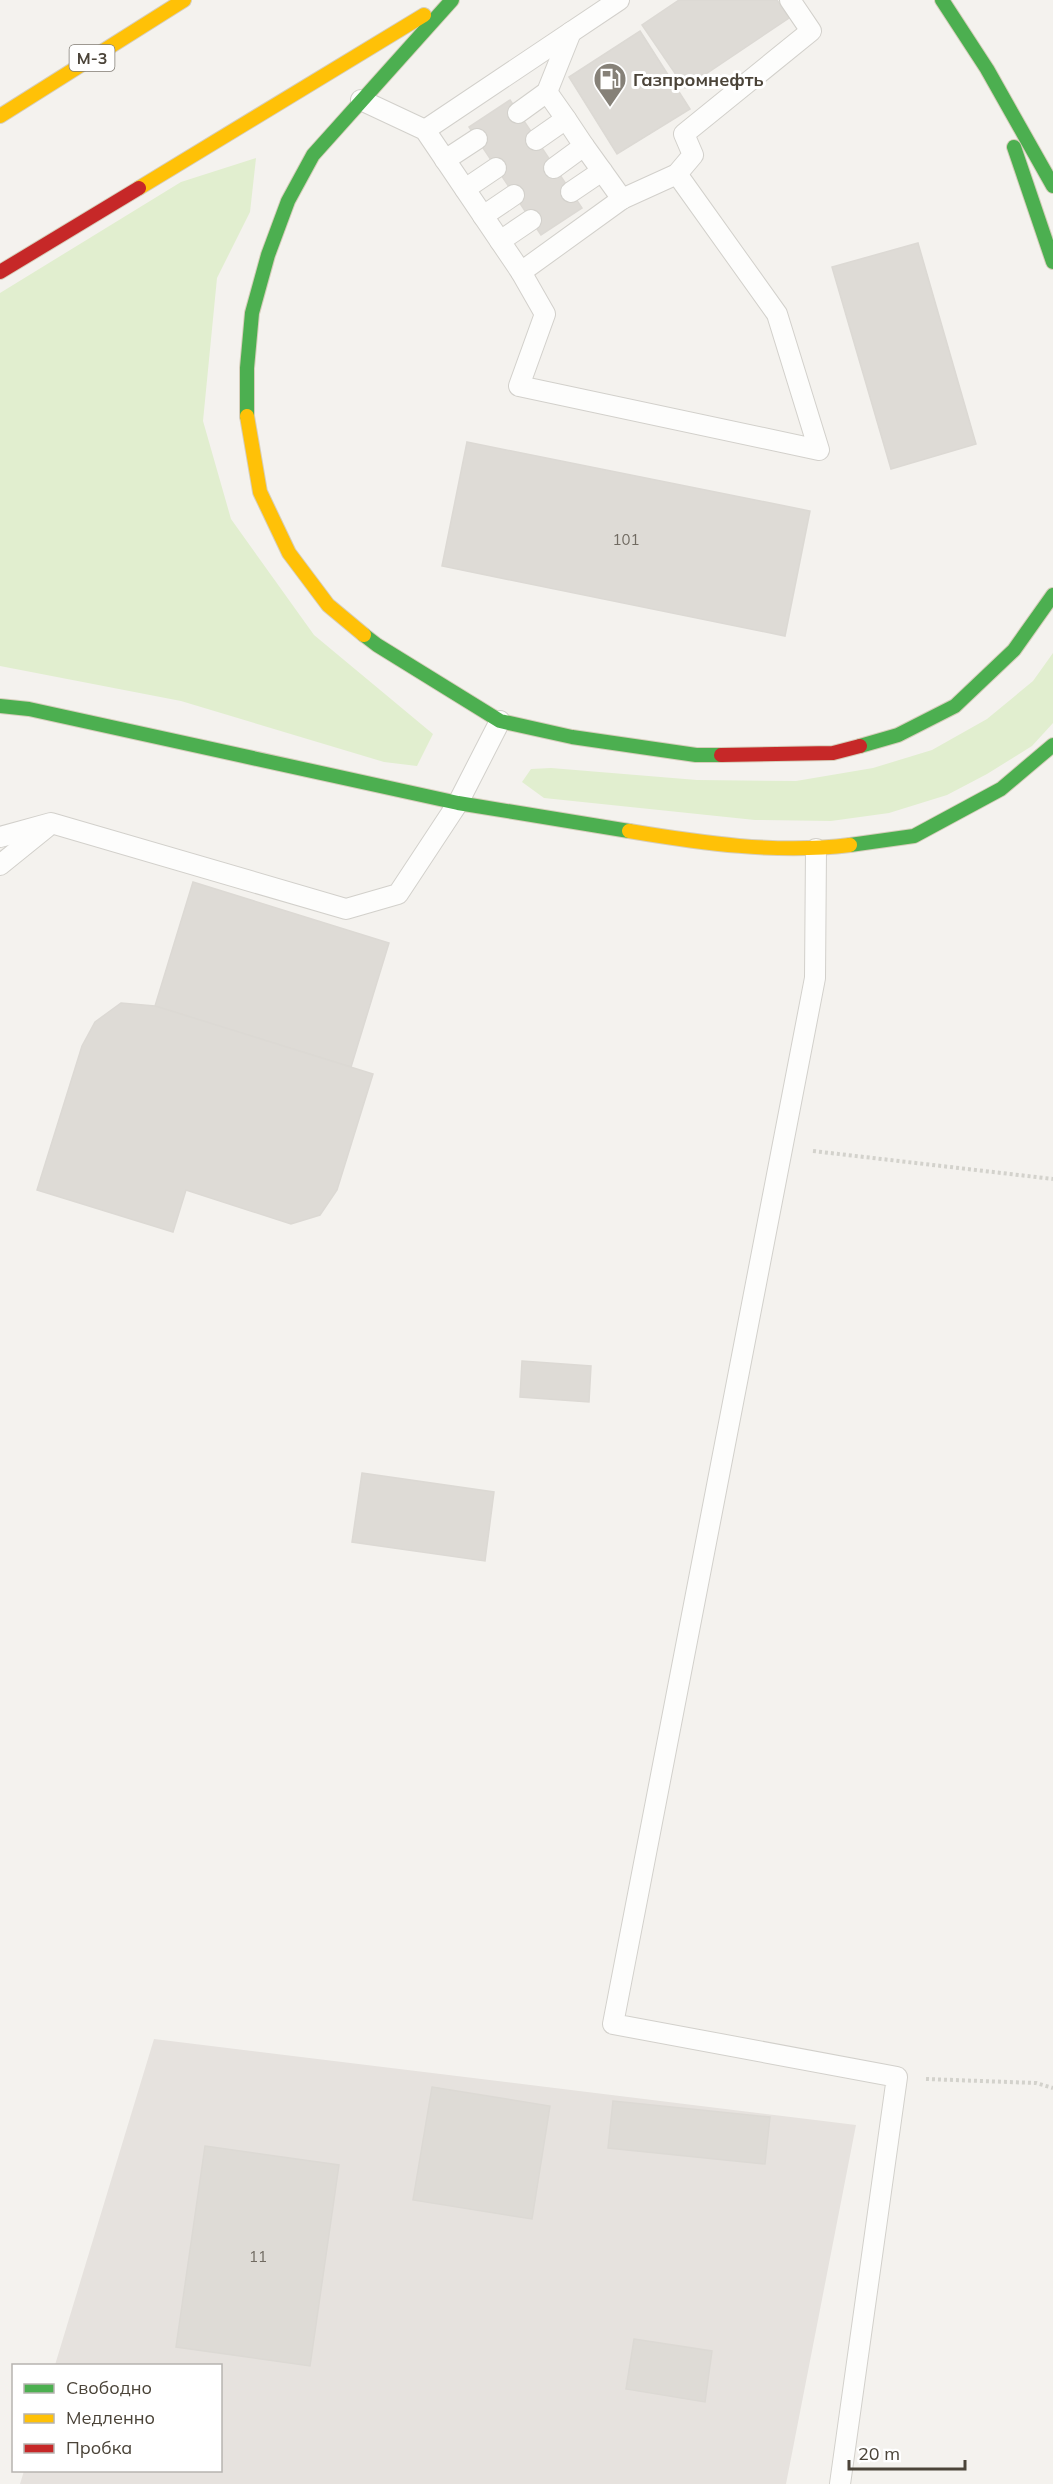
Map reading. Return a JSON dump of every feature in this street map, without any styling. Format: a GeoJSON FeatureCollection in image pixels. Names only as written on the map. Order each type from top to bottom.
{"type":"FeatureCollection","features":[{"type":"Feature","properties":{"kind":"main road","name":"М-3"},"geometry":{"type":"LineString","coordinates":[[0,116],[184,0]]}},
{"type":"Feature","properties":{"kind":"main road"},"geometry":{"type":"LineString","coordinates":[[450,0],[313,155],[288,201],[268,255],[252,313],[247,368],[247,423],[260,492],[289,554],[328,605],[377,645],[500,721],[572,737],[696,756],[833,753],[898,735],[955,706],[1014,650],[1053,595]]}},
{"type":"Feature","properties":{"kind":"main road"},"geometry":{"type":"LineString","coordinates":[[0,272],[450,0]]}},
{"type":"Feature","properties":{"kind":"main road"},"geometry":{"type":"LineString","coordinates":[[942,0],[987,69],[1053,186]]}},
{"type":"Feature","properties":{"kind":"main road"},"geometry":{"type":"LineString","coordinates":[[987,69],[1053,262]]}},
{"type":"Feature","properties":{"kind":"main road"},"geometry":{"type":"LineString","coordinates":[[0,706],[28,710],[458,803],[699,843],[816,849],[914,836],[1001,789],[1053,745]]}},
{"type":"Feature","properties":{"kind":"lane"},"geometry":{"type":"LineString","coordinates":[[521,272],[622,200],[677,174],[693,155],[684,134],[811,31],[790,0]]}},
{"type":"Feature","properties":{"kind":"lane"},"geometry":{"type":"LineString","coordinates":[[425,130],[571,32],[606,4]]}},
{"type":"Feature","properties":{"kind":"lane"},"geometry":{"type":"LineString","coordinates":[[518,113],[547,92],[571,32]]}},
{"type":"Feature","properties":{"kind":"lane"},"geometry":{"type":"LineString","coordinates":[[547,92],[622,200]]}},
{"type":"Feature","properties":{"kind":"lane"},"geometry":{"type":"LineString","coordinates":[[361,100],[425,130],[501,241],[545,314],[519,386],[819,450],[777,314],[677,174]]}},
{"type":"Feature","properties":{"kind":"lane"},"geometry":{"type":"LineString","coordinates":[[536,140],[566,119]]}},
{"type":"Feature","properties":{"kind":"lane"},"geometry":{"type":"LineString","coordinates":[[445,160],[477,139]]}},
{"type":"Feature","properties":{"kind":"lane"},"geometry":{"type":"LineString","coordinates":[[554,168],[584,146]]}},
{"type":"Feature","properties":{"kind":"lane"},"geometry":{"type":"LineString","coordinates":[[465,189],[496,168]]}},
{"type":"Feature","properties":{"kind":"lane"},"geometry":{"type":"LineString","coordinates":[[571,192],[602,171]]}},
{"type":"Feature","properties":{"kind":"lane"},"geometry":{"type":"LineString","coordinates":[[483,216],[514,195]]}},
{"type":"Feature","properties":{"kind":"lane"},"geometry":{"type":"LineString","coordinates":[[501,241],[531,220]]}},
{"type":"Feature","properties":{"kind":"lane"},"geometry":{"type":"LineString","coordinates":[[0,837],[51,823],[346,909],[398,894],[458,803],[500,721]]}},
{"type":"Feature","properties":{"kind":"lane"},"geometry":{"type":"LineString","coordinates":[[0,865],[51,823]]}},
{"type":"Feature","properties":{"kind":"lane"},"geometry":{"type":"LineString","coordinates":[[816,849],[815,978],[613,2024],[897,2077],[840,2484]]}},
{"type":"Feature","properties":{"kind":"path"},"geometry":{"type":"LineString","coordinates":[[782,1148],[1053,1179]]}},
{"type":"Feature","properties":{"kind":"path"},"geometry":{"type":"LineString","coordinates":[[897,2077],[1036,2083],[1053,2088]]}},
{"type":"Feature","properties":{"kind":"shaded area"},"geometry":{"type":"Polygon","coordinates":[[[154,2039],[856,2125],[786,2484],[20,2484],[24,2472],[222,2472],[222,2364],[55,2364],[154,2039]]]}},
{"type":"Feature","properties":{"kind":"green space"},"geometry":{"type":"Polygon","coordinates":[[[256,158],[250,212],[217,278],[203,421],[231,519],[314,635],[433,734],[417,766],[384,762],[181,701],[0,666],[0,293],[181,182],[256,158]]]}},
{"type":"Feature","properties":{"kind":"green space"},"geometry":{"type":"Polygon","coordinates":[[[1053,653],[1053,723],[1032,746],[947,795],[889,813],[831,821],[755,820],[544,798],[522,782],[531,769],[551,768],[697,780],[796,781],[873,768],[932,750],[987,719],[1033,681],[1053,653]]]}},
{"type":"Feature","properties":{"kind":"building"},"geometry":{"type":"Polygon","coordinates":[[[679,0],[777,0],[789,18],[685,88],[642,25],[679,0]]]}},
{"type":"Feature","properties":{"kind":"building"},"geometry":{"type":"Polygon","coordinates":[[[640,31],[690,109],[617,154],[569,77],[640,31]]]}},
{"type":"Feature","properties":{"kind":"building"},"geometry":{"type":"Polygon","coordinates":[[[510,100],[582,208],[541,235],[469,127],[510,100]]]}},
{"type":"Feature","properties":{"kind":"building"},"geometry":{"type":"Polygon","coordinates":[[[918,243],[976,444],[891,469],[832,267],[918,243]]]}},
{"type":"Feature","properties":{"kind":"building"},"geometry":{"type":"Polygon","coordinates":[[[467,442],[810,511],[785,636],[442,566],[467,442]]]}},
{"type":"Feature","properties":{"kind":"building"},"geometry":{"type":"Polygon","coordinates":[[[193,882],[389,943],[351,1067],[155,1006],[193,882]]]}},
{"type":"Feature","properties":{"kind":"building"},"geometry":{"type":"Polygon","coordinates":[[[121,1003],[155,1006],[373,1074],[337,1190],[320,1215],[291,1224],[186,1190],[173,1232],[37,1190],[82,1046],[95,1022],[121,1003]]]}},
{"type":"Feature","properties":{"kind":"building"},"geometry":{"type":"Polygon","coordinates":[[[522,1361],[591,1366],[589,1402],[520,1397],[522,1361]]]}},
{"type":"Feature","properties":{"kind":"building"},"geometry":{"type":"Polygon","coordinates":[[[362,1473],[494,1492],[485,1561],[352,1542],[362,1473]]]}},
{"type":"Feature","properties":{"kind":"building"},"geometry":{"type":"Polygon","coordinates":[[[432,2087],[550,2106],[532,2219],[413,2200],[432,2087]]]}},
{"type":"Feature","properties":{"kind":"building"},"geometry":{"type":"Polygon","coordinates":[[[613,2101],[770,2117],[765,2164],[608,2148],[613,2101]]]}},
{"type":"Feature","properties":{"kind":"building"},"geometry":{"type":"Polygon","coordinates":[[[205,2146],[339,2165],[310,2366],[176,2347],[205,2146]]]}},
{"type":"Feature","properties":{"kind":"building"},"geometry":{"type":"Polygon","coordinates":[[[634,2339],[712,2351],[705,2402],[626,2389],[634,2339]]]}},
{"type":"Feature","properties":{"kind":"traffic: fast"},"geometry":{"type":"LineString","coordinates":[[247,416],[247,368],[252,313],[268,255],[288,201],[313,155],[452,0]]}},
{"type":"Feature","properties":{"kind":"traffic: fast"},"geometry":{"type":"LineString","coordinates":[[942,0],[987,69],[1053,186]]}},
{"type":"Feature","properties":{"kind":"traffic: fast"},"geometry":{"type":"LineString","coordinates":[[1014,147],[1053,262]]}},
{"type":"Feature","properties":{"kind":"traffic: fast"},"geometry":{"type":"LineString","coordinates":[[860,746],[898,735],[955,706],[1014,650],[1053,595]]}},
{"type":"Feature","properties":{"kind":"traffic: fast"},"geometry":{"type":"LineString","coordinates":[[364,635],[500,721],[572,737],[696,755],[721,755]]}},
{"type":"Feature","properties":{"kind":"traffic: fast"},"geometry":{"type":"LineString","coordinates":[[0,706],[29,709],[458,803],[629,831]]}},
{"type":"Feature","properties":{"kind":"traffic: fast"},"geometry":{"type":"LineString","coordinates":[[850,845],[914,836],[1001,789],[1053,745]]}},
{"type":"Feature","properties":{"kind":"traffic: slow"},"geometry":{"type":"LineString","coordinates":[[0,116],[184,0]]}},
{"type":"Feature","properties":{"kind":"traffic: slow"},"geometry":{"type":"LineString","coordinates":[[139,188],[424,15]]}},
{"type":"Feature","properties":{"kind":"traffic: slow"},"geometry":{"type":"LineString","coordinates":[[247,416],[260,492],[289,553],[328,605],[364,635]]}},
{"type":"Feature","properties":{"kind":"traffic: slow"},"geometry":{"type":"LineString","coordinates":[[629,831],[684,840],[767,848],[850,845]]}},
{"type":"Feature","properties":{"kind":"traffic: jam"},"geometry":{"type":"LineString","coordinates":[[0,272],[139,188]]}},
{"type":"Feature","properties":{"kind":"traffic: jam"},"geometry":{"type":"LineString","coordinates":[[721,755],[833,753],[860,746]]}},
{"type":"Feature","properties":{"kind":"place","name":"Газпромнефть"},"geometry":{"type":"Point","coordinates":[610,108]}}]}
